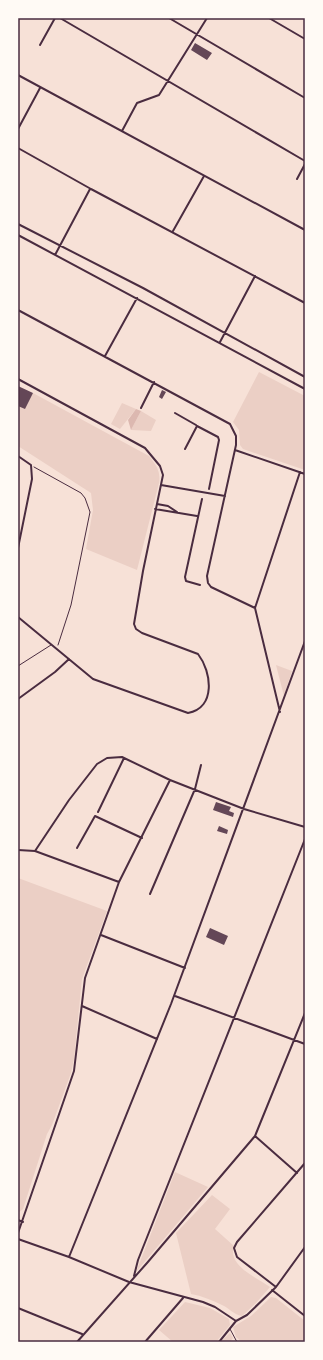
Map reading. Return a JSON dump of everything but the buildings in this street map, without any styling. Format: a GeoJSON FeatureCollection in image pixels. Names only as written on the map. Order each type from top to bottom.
{"type":"FeatureCollection","features":[{"type":"Feature","properties":{"kind":"street"},"geometry":{"type":"LineString","coordinates":[[40,45],[56,18]]}},
{"type":"Feature","properties":{"kind":"street"},"geometry":{"type":"LineString","coordinates":[[60,18],[305,161]]}},
{"type":"Feature","properties":{"kind":"street"},"geometry":{"type":"LineString","coordinates":[[169,18],[305,98]]}},
{"type":"Feature","properties":{"kind":"street"},"geometry":{"type":"LineString","coordinates":[[122,131],[138,103],[159,95],[207,18]]}},
{"type":"Feature","properties":{"kind":"street"},"geometry":{"type":"LineString","coordinates":[[269,18],[305,39]]}},
{"type":"Feature","properties":{"kind":"street"},"geometry":{"type":"LineString","coordinates":[[18,75],[305,230]]}},
{"type":"Feature","properties":{"kind":"street"},"geometry":{"type":"LineString","coordinates":[[18,129],[40,87]]}},
{"type":"Feature","properties":{"kind":"street"},"geometry":{"type":"LineString","coordinates":[[18,148],[90,189],[173,231],[305,303]]}},
{"type":"Feature","properties":{"kind":"street"},"geometry":{"type":"LineString","coordinates":[[297,179],[305,164]]}},
{"type":"Feature","properties":{"kind":"street"},"geometry":{"type":"LineString","coordinates":[[173,231],[204,176]]}},
{"type":"Feature","properties":{"kind":"street"},"geometry":{"type":"LineString","coordinates":[[55,255],[90,189]]}},
{"type":"Feature","properties":{"kind":"street"},"geometry":{"type":"LineString","coordinates":[[18,224],[143,288],[305,378]]}},
{"type":"Feature","properties":{"kind":"street"},"geometry":{"type":"LineString","coordinates":[[18,235],[220,342],[305,389]]}},
{"type":"Feature","properties":{"kind":"street"},"geometry":{"type":"LineString","coordinates":[[220,342],[255,276]]}},
{"type":"Feature","properties":{"kind":"street"},"geometry":{"type":"LineString","coordinates":[[105,356],[137,298]]}},
{"type":"Feature","properties":{"kind":"street"},"geometry":{"type":"LineString","coordinates":[[18,310],[230,424],[236,436],[236,450],[207,576],[208,583],[211,587],[255,608]]}},
{"type":"Feature","properties":{"kind":"street"},"geometry":{"type":"LineString","coordinates":[[18,379],[145,448],[160,466],[163,475],[155,509],[134,624],[136,629],[142,633],[198,654],[203,661],[207,676],[209,694],[207,700],[196,711],[188,713],[93,679],[18,617]]}},
{"type":"Feature","properties":{"kind":"street"},"geometry":{"type":"LineString","coordinates":[[141,408],[154,382]]}},
{"type":"Feature","properties":{"kind":"street"},"geometry":{"type":"LineString","coordinates":[[175,413],[197,426],[215,434],[219,440],[209,489]]}},
{"type":"Feature","properties":{"kind":"street"},"geometry":{"type":"LineString","coordinates":[[186,449],[197,426]]}},
{"type":"Feature","properties":{"kind":"street"},"geometry":{"type":"LineString","coordinates":[[236,450],[305,474]]}},
{"type":"Feature","properties":{"kind":"street"},"geometry":{"type":"LineString","coordinates":[[18,456],[31,465],[32,479],[18,548]]}},
{"type":"Feature","properties":{"kind":"street"},"geometry":{"type":"LineString","coordinates":[[280,712],[255,608],[300,472]]}},
{"type":"Feature","properties":{"kind":"street"},"geometry":{"type":"LineString","coordinates":[[161,485],[225,496]]}},
{"type":"Feature","properties":{"kind":"street"},"geometry":{"type":"LineString","coordinates":[[200,585],[186,581],[185,577],[202,498]]}},
{"type":"Feature","properties":{"kind":"street"},"geometry":{"type":"LineString","coordinates":[[157,504],[168,506],[177,512]]}},
{"type":"Feature","properties":{"kind":"street"},"geometry":{"type":"LineString","coordinates":[[155,509],[198,516]]}},
{"type":"Feature","properties":{"kind":"street"},"geometry":{"type":"LineString","coordinates":[[69,1257],[158,1039],[305,642]]}},
{"type":"Feature","properties":{"kind":"street"},"geometry":{"type":"LineString","coordinates":[[18,699],[55,672],[69,659]]}},
{"type":"Feature","properties":{"kind":"street"},"geometry":{"type":"LineString","coordinates":[[35,851],[69,800],[97,764],[107,758],[124,758],[170,780],[244,809],[305,827]]}},
{"type":"Feature","properties":{"kind":"street"},"geometry":{"type":"LineString","coordinates":[[98,812],[124,758]]}},
{"type":"Feature","properties":{"kind":"street"},"geometry":{"type":"LineString","coordinates":[[150,894],[195,789],[201,765]]}},
{"type":"Feature","properties":{"kind":"street"},"geometry":{"type":"LineString","coordinates":[[18,1233],[74,1071],[86,978],[119,882],[170,780]]}},
{"type":"Feature","properties":{"kind":"street"},"geometry":{"type":"LineString","coordinates":[[77,848],[95,816],[142,838]]}},
{"type":"Feature","properties":{"kind":"street"},"geometry":{"type":"LineString","coordinates":[[134,1276],[138,1260],[188,1130],[235,1017],[305,839]]}},
{"type":"Feature","properties":{"kind":"street"},"geometry":{"type":"LineString","coordinates":[[18,850],[35,851],[119,882]]}},
{"type":"Feature","properties":{"kind":"street"},"geometry":{"type":"LineString","coordinates":[[101,935],[185,968]]}},
{"type":"Feature","properties":{"kind":"street"},"geometry":{"type":"LineString","coordinates":[[174,996],[235,1017],[305,1044]]}},
{"type":"Feature","properties":{"kind":"street"},"geometry":{"type":"LineString","coordinates":[[82,1006],[158,1039]]}},
{"type":"Feature","properties":{"kind":"street"},"geometry":{"type":"LineString","coordinates":[[77,1342],[82,1334],[147,1263],[255,1136],[305,1013]]}},
{"type":"Feature","properties":{"kind":"street"},"geometry":{"type":"LineString","coordinates":[[255,1136],[297,1173]]}},
{"type":"Feature","properties":{"kind":"street"},"geometry":{"type":"LineString","coordinates":[[276,1287],[237,1257],[234,1248],[237,1242],[305,1164]]}},
{"type":"Feature","properties":{"kind":"street"},"geometry":{"type":"LineString","coordinates":[[18,1220],[23,1222]]}},
{"type":"Feature","properties":{"kind":"street"},"geometry":{"type":"LineString","coordinates":[[18,1239],[69,1257],[129,1282],[209,1305],[236,1321]]}},
{"type":"Feature","properties":{"kind":"street"},"geometry":{"type":"LineString","coordinates":[[219,1342],[236,1321],[247,1315],[276,1287],[305,1248]]}},
{"type":"Feature","properties":{"kind":"street"},"geometry":{"type":"LineString","coordinates":[[272,1290],[305,1316]]}},
{"type":"Feature","properties":{"kind":"street"},"geometry":{"type":"LineString","coordinates":[[145,1342],[184,1297]]}},
{"type":"Feature","properties":{"kind":"street"},"geometry":{"type":"LineString","coordinates":[[18,1308],[82,1334]]}},
{"type":"Feature","properties":{"kind":"lane"},"geometry":{"type":"LineString","coordinates":[[18,666],[52,644]]}},
{"type":"Feature","properties":{"kind":"lane"},"geometry":{"type":"LineString","coordinates":[[230,1328],[236,1342]]}},
{"type":"Feature","properties":{"kind":"path"},"geometry":{"type":"LineString","coordinates":[[31,465],[81,494],[88,505],[90,517],[71,605],[57,649]]}},
{"type":"Feature","properties":{"kind":"shaded area"},"geometry":{"type":"Polygon","coordinates":[[[259,372],[305,396],[305,470],[243,449],[240,445],[239,430],[233,422],[259,372]]]}},
{"type":"Feature","properties":{"kind":"shaded area"},"geometry":{"type":"Polygon","coordinates":[[[33,393],[149,456],[156,465],[159,472],[159,483],[137,570],[86,549],[93,510],[91,493],[18,446],[18,406],[33,393]]]}},
{"type":"Feature","properties":{"kind":"shaded area"},"geometry":{"type":"Polygon","coordinates":[[[122,403],[136,409],[120,429],[111,424],[122,403]]]}},
{"type":"Feature","properties":{"kind":"shaded area"},"geometry":{"type":"Polygon","coordinates":[[[136,409],[141,411],[131,430],[128,420],[136,409]]]}},
{"type":"Feature","properties":{"kind":"shaded area"},"geometry":{"type":"Polygon","coordinates":[[[141,411],[156,420],[151,431],[131,430],[141,411]]]}},
{"type":"Feature","properties":{"kind":"shaded area"},"geometry":{"type":"Polygon","coordinates":[[[276,665],[292,671],[284,696],[276,665]]]}},
{"type":"Feature","properties":{"kind":"shaded area"},"geometry":{"type":"Polygon","coordinates":[[[18,878],[107,911],[82,979],[74,1059],[71,1073],[52,1125],[47,1134],[23,1209],[18,1213],[18,878]]]}},
{"type":"Feature","properties":{"kind":"shaded area"},"geometry":{"type":"Polygon","coordinates":[[[175,1172],[208,1187],[136,1272],[175,1172]]]}},
{"type":"Feature","properties":{"kind":"shaded area"},"geometry":{"type":"Polygon","coordinates":[[[212,1195],[230,1209],[215,1229],[234,1246],[233,1253],[239,1265],[251,1275],[270,1287],[242,1316],[214,1301],[191,1294],[176,1233],[212,1195]]]}},
{"type":"Feature","properties":{"kind":"shaded area"},"geometry":{"type":"Polygon","coordinates":[[[271,1297],[276,1298],[305,1321],[305,1342],[242,1342],[236,1337],[233,1327],[251,1316],[271,1297]]]}},
{"type":"Feature","properties":{"kind":"shaded area"},"geometry":{"type":"Polygon","coordinates":[[[185,1302],[210,1308],[229,1319],[230,1325],[216,1342],[173,1342],[159,1330],[185,1302]]]}},
{"type":"Feature","properties":{"kind":"shaded area"},"geometry":{"type":"Polygon","coordinates":[[[230,1333],[233,1338],[230,1342],[220,1342],[230,1333]]]}}]}
